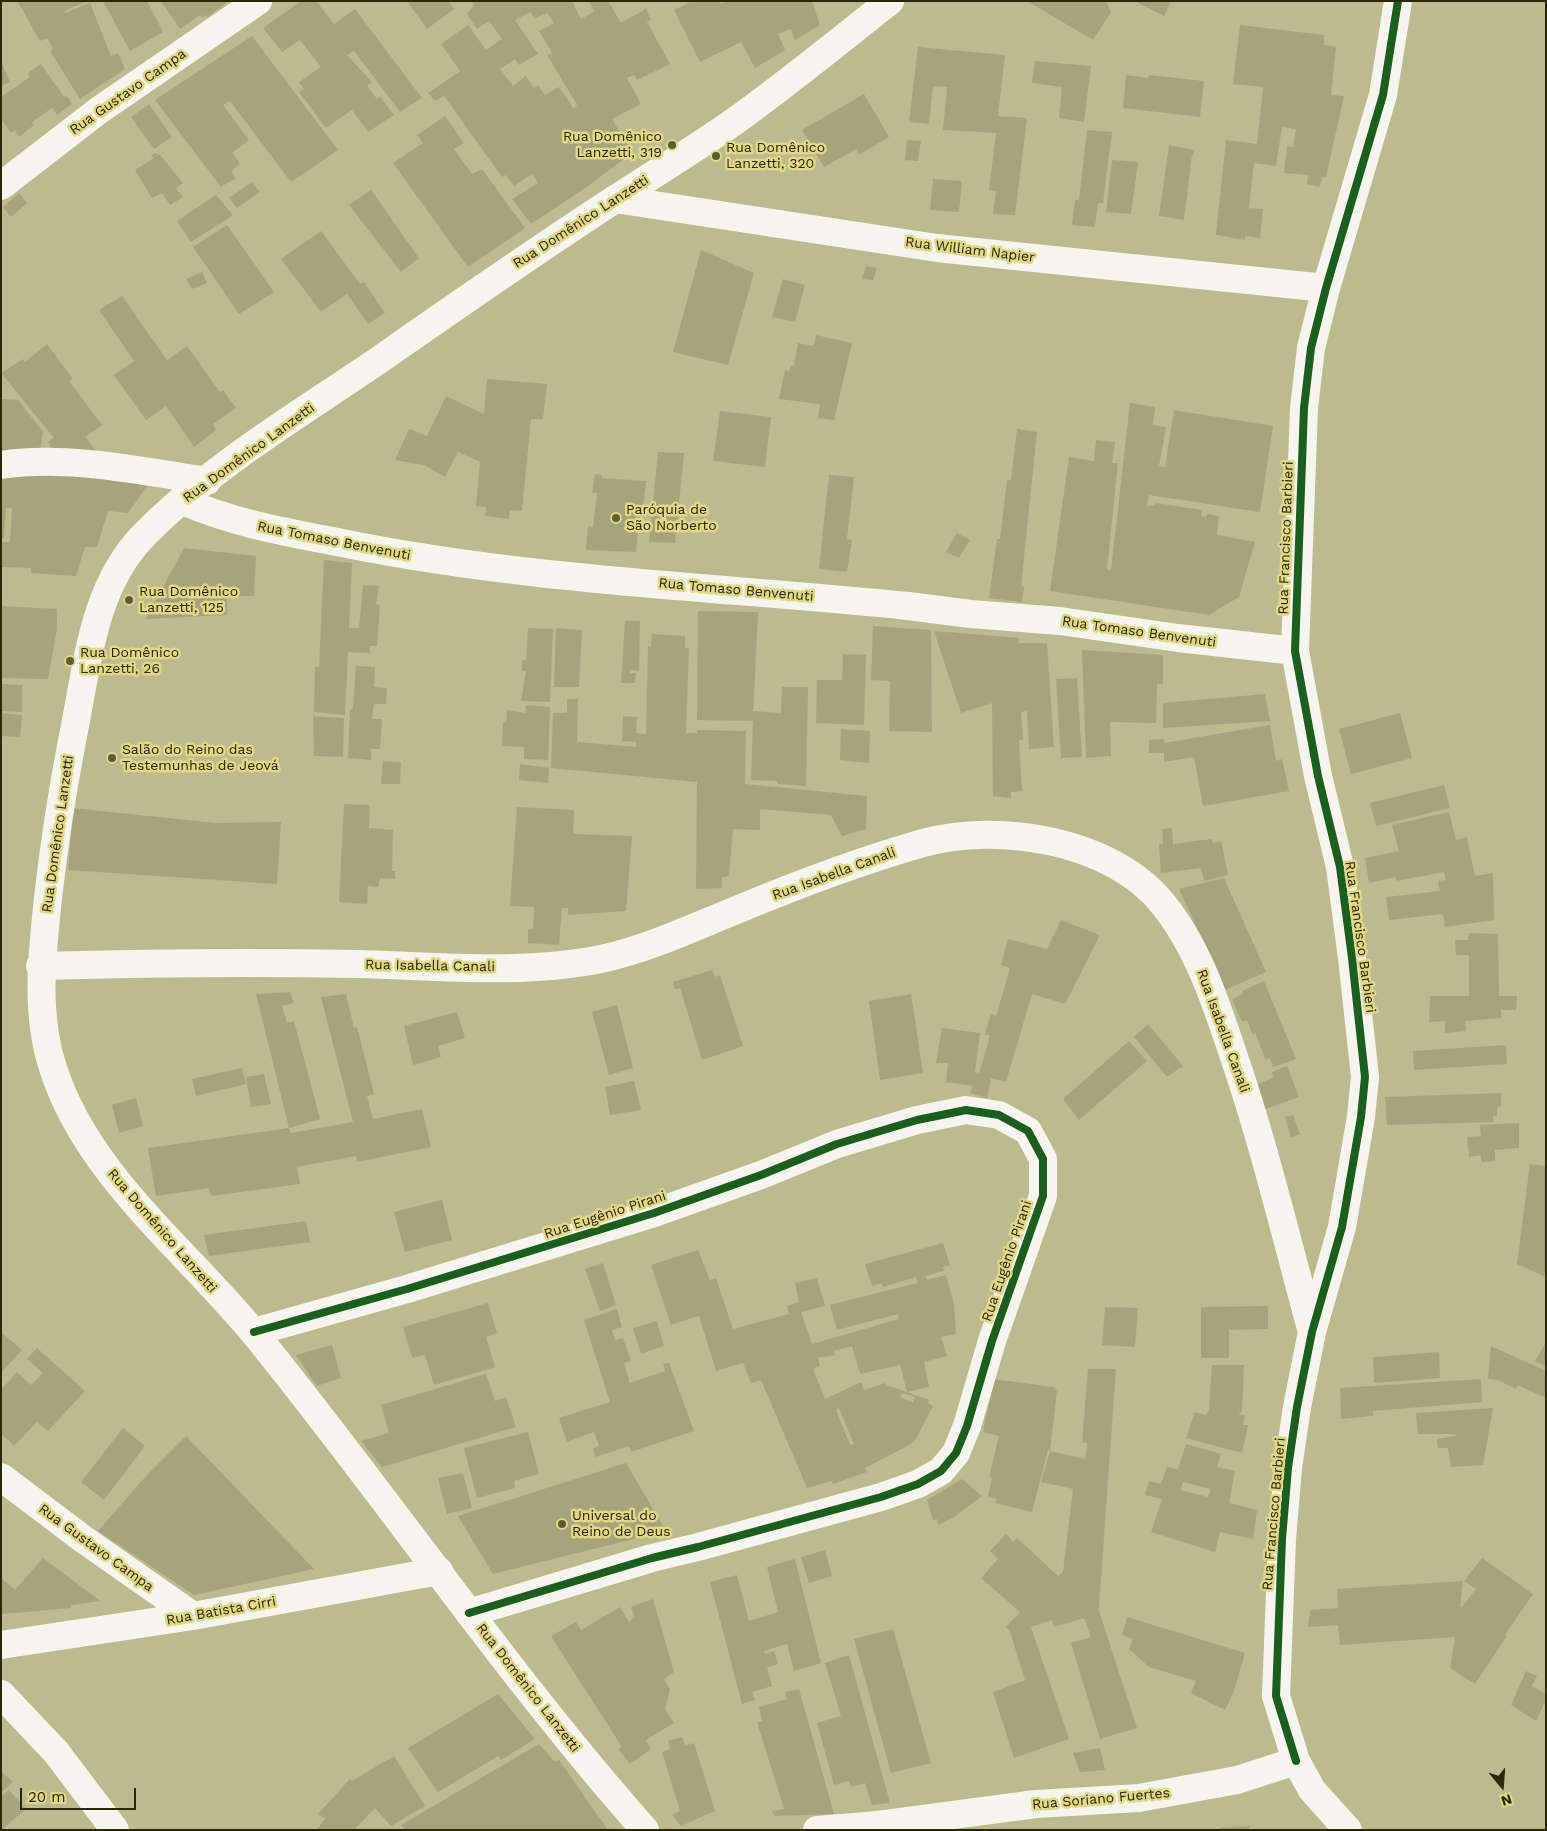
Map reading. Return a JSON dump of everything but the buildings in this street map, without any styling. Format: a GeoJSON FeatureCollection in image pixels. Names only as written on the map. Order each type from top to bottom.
{"type":"FeatureCollection","features":[{"type":"Feature","properties":{"kind":"street","name":"Rua Gustavo Campa"},"geometry":{"type":"LineString","coordinates":[[1,186],[98,111],[258,1]]}},
{"type":"Feature","properties":{"kind":"street","name":"Rua Domênico Lanzetti"},"geometry":{"type":"LineString","coordinates":[[646,1830],[592,1770],[493,1646],[439,1571],[254,1332],[99,1159],[81,1134],[67,1106],[50,1062],[42,1015],[40,966],[61,797],[91,643],[105,594],[118,565],[145,534],[207,481],[525,258],[730,125],[890,1]]}},
{"type":"Feature","properties":{"kind":"street","name":"Rua Francisco Barbieri"},"geometry":{"type":"LineString","coordinates":[[1296,1761],[1276,1696],[1278,1620],[1288,1468],[1297,1407],[1312,1332],[1342,1227],[1361,1117],[1365,1077],[1340,867],[1318,776],[1294,651],[1304,408],[1311,348],[1326,288],[1383,95],[1398,1]]}},
{"type":"Feature","properties":{"kind":"street","name":"Rua William Napier"},"geometry":{"type":"LineString","coordinates":[[615,199],[937,248],[1079,261],[1326,288]]}},
{"type":"Feature","properties":{"kind":"street"},"geometry":{"type":"LineString","coordinates":[[1,465],[22,462],[63,463],[207,481]]}},
{"type":"Feature","properties":{"kind":"street","name":"Rua Tomaso Benvenuti"},"geometry":{"type":"LineString","coordinates":[[183,501],[224,518],[273,529],[388,552],[512,571],[791,594],[971,614],[1060,621],[1178,638],[1294,651]]}},
{"type":"Feature","properties":{"kind":"street","name":"Rua Isabella Canali"},"geometry":{"type":"LineString","coordinates":[[40,966],[290,963],[526,967],[574,963],[603,958],[639,948],[805,882],[929,842],[981,835],[1054,841],[1109,863],[1141,881],[1163,904],[1187,939],[1213,996],[1250,1102],[1312,1332]]}},
{"type":"Feature","properties":{"kind":"street","name":"Rua Eugênio Pirani"},"geometry":{"type":"LineString","coordinates":[[254,1332],[426,1283],[654,1213],[760,1175],[837,1144],[917,1120],[966,1110],[999,1114],[1028,1131],[1043,1159],[1043,1196],[992,1341],[967,1426],[956,1453],[941,1471],[918,1484],[862,1502],[652,1558],[470,1613]]}},
{"type":"Feature","properties":{"kind":"street","name":"Rua Gustavo Campa"},"geometry":{"type":"LineString","coordinates":[[1,1477],[83,1539],[193,1616]]}},
{"type":"Feature","properties":{"kind":"street","name":"Rua Batista Cirri"},"geometry":{"type":"LineString","coordinates":[[1,1645],[193,1616],[439,1571]]}},
{"type":"Feature","properties":{"kind":"street"},"geometry":{"type":"LineString","coordinates":[[1,1694],[56,1752],[115,1830]]}},
{"type":"Feature","properties":{"kind":"street"},"geometry":{"type":"LineString","coordinates":[[1296,1761],[1312,1790],[1348,1830]]}},
{"type":"Feature","properties":{"kind":"street","name":"Rua Soriano Fuertes"},"geometry":{"type":"LineString","coordinates":[[817,1830],[878,1825],[1036,1804],[1139,1798],[1236,1780],[1296,1761]]}},
{"type":"Feature","properties":{"kind":"cycle path"},"geometry":{"type":"LineString","coordinates":[[1296,1761],[1276,1696],[1282,1539],[1288,1468],[1297,1407],[1312,1332],[1342,1227],[1361,1117],[1365,1077],[1340,867],[1318,776],[1295,651],[1304,408],[1311,348],[1326,288],[1383,95],[1398,1]]}},
{"type":"Feature","properties":{"kind":"cycle path"},"geometry":{"type":"LineString","coordinates":[[254,1332],[407,1289],[654,1213],[761,1175],[837,1144],[917,1120],[966,1110],[999,1115],[1028,1131],[1043,1159],[1043,1196],[992,1341],[967,1426],[956,1453],[941,1471],[918,1484],[881,1497],[652,1558],[469,1613]]}},
{"type":"Feature","properties":{"kind":"place","name":"Rua Domênico Lanzetti, 319"},"geometry":{"type":"Point","coordinates":[672,145]}},
{"type":"Feature","properties":{"kind":"place","name":"Rua Domênico Lanzetti, 320"},"geometry":{"type":"Point","coordinates":[716,156]}},
{"type":"Feature","properties":{"kind":"place","name":"Paróquia de São Norberto"},"geometry":{"type":"Point","coordinates":[616,518]}},
{"type":"Feature","properties":{"kind":"place","name":"Rua Domênico Lanzetti, 125"},"geometry":{"type":"Point","coordinates":[129,600]}},
{"type":"Feature","properties":{"kind":"place","name":"Rua Domênico Lanzetti, 26"},"geometry":{"type":"Point","coordinates":[70,661]}},
{"type":"Feature","properties":{"kind":"place","name":"Salão do Reino das Testemunhas de Jeová"},"geometry":{"type":"Point","coordinates":[112,758]}},
{"type":"Feature","properties":{"kind":"place","name":"Universal do Reino de Deus"},"geometry":{"type":"Point","coordinates":[562,1524]}}]}
